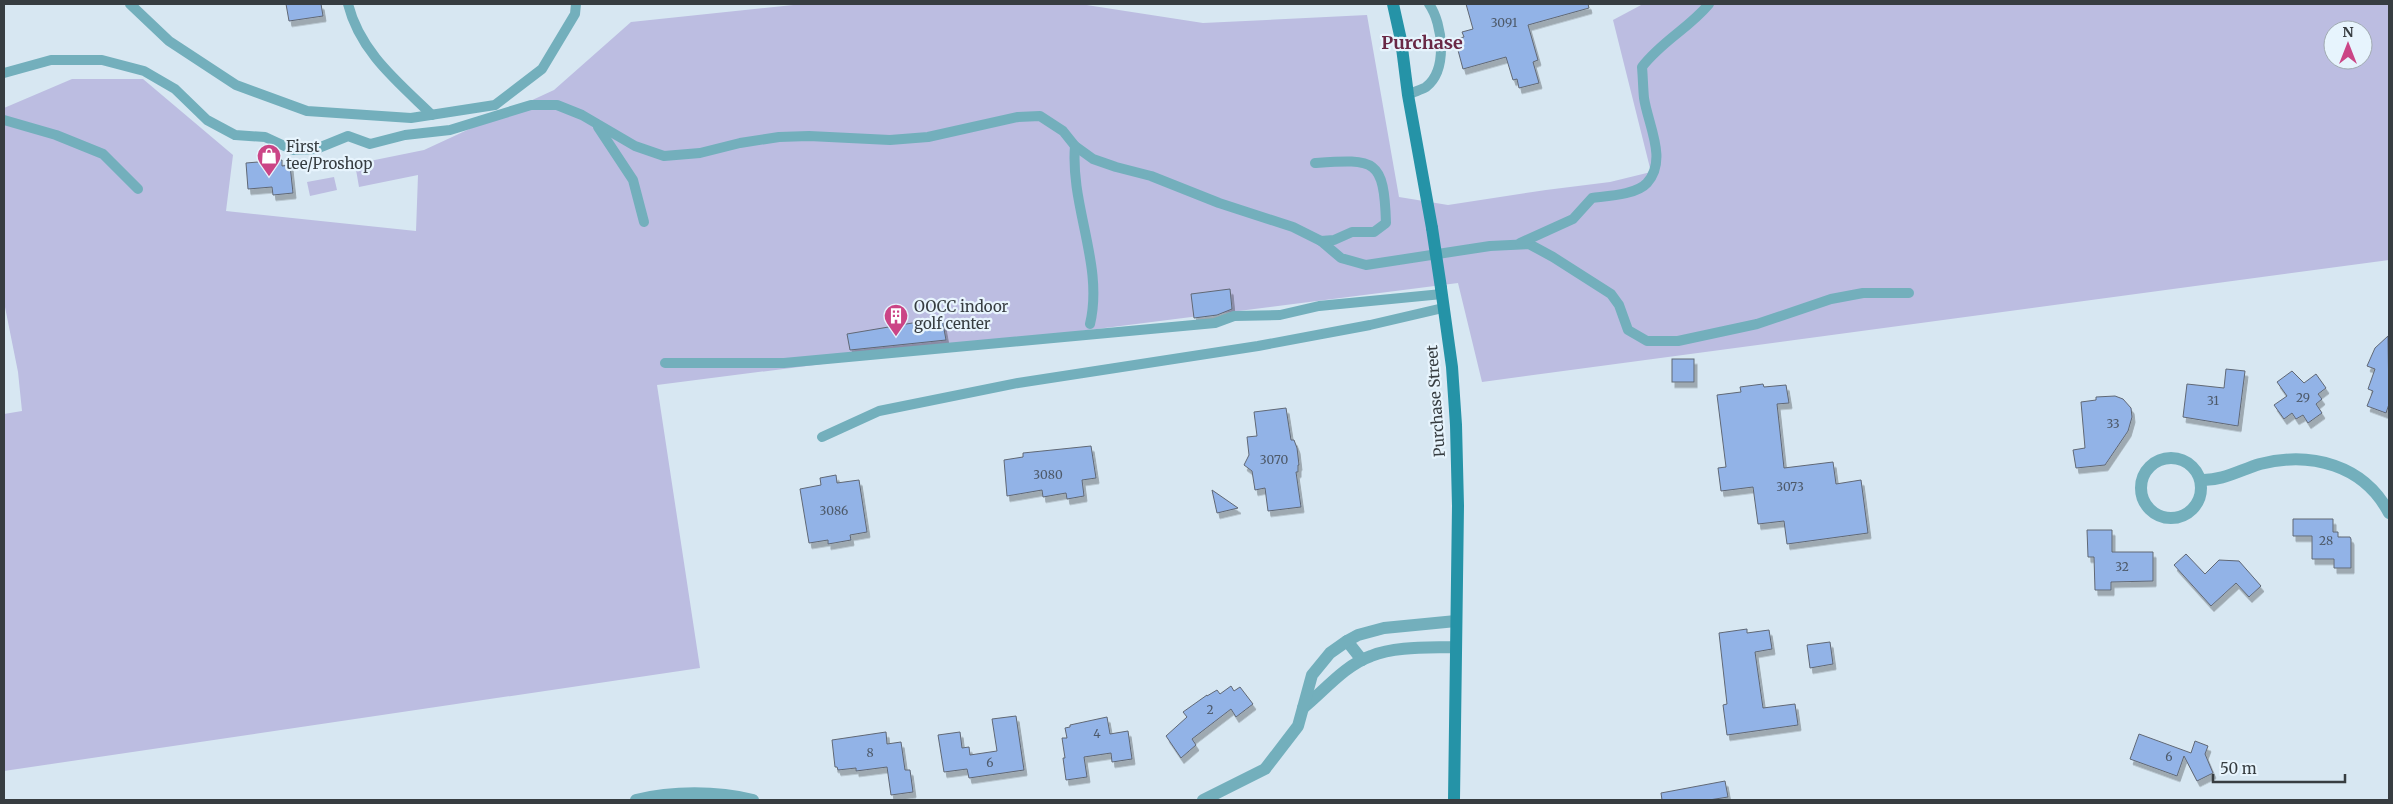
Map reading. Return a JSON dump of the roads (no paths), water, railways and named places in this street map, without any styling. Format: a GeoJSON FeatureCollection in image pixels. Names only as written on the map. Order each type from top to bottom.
{"type":"FeatureCollection","features":[{"type":"Feature","properties":{"kind":"main road","name":"Purchase Street"},"geometry":{"type":"LineString","coordinates":[[1393,4],[1401,40],[1408,95],[1432,228],[1452,368],[1456,425],[1458,506],[1454,800]]}},
{"type":"Feature","properties":{"kind":"street"},"geometry":{"type":"LineString","coordinates":[[2180,459],[2193,466],[2201,480],[2202,492],[2198,504],[2182,517],[2168,519],[2154,514],[2145,504],[2142,495],[2144,474],[2159,460],[2180,459]]}},
{"type":"Feature","properties":{"kind":"street"},"geometry":{"type":"LineString","coordinates":[[2201,480],[2215,481],[2233,473],[2278,461],[2307,459],[2329,464],[2360,477],[2383,502],[2389,513]]}},
{"type":"Feature","properties":{"kind":"street"},"geometry":{"type":"LineString","coordinates":[[1203,800],[1223,795],[1265,769],[1298,726],[1312,675],[1330,654],[1347,641],[1358,635],[1384,628],[1456,622]]}},
{"type":"Feature","properties":{"kind":"street"},"geometry":{"type":"LineString","coordinates":[[1347,641],[1362,660]]}},
{"type":"Feature","properties":{"kind":"street"},"geometry":{"type":"LineString","coordinates":[[1303,708],[1362,660],[1385,652],[1456,647]]}},
{"type":"Feature","properties":{"kind":"street"},"geometry":{"type":"LineString","coordinates":[[636,800],[672,795],[702,794],[753,800]]}},
{"type":"Feature","properties":{"kind":"lane"},"geometry":{"type":"LineString","coordinates":[[130,4],[170,41],[236,85],[307,111],[411,118],[495,105],[542,69],[575,14],[576,4]]}},
{"type":"Feature","properties":{"kind":"lane"},"geometry":{"type":"LineString","coordinates":[[348,4],[353,24],[379,64],[432,115]]}},
{"type":"Feature","properties":{"kind":"lane"},"geometry":{"type":"LineString","coordinates":[[1408,95],[1426,86],[1437,72],[1441,51],[1440,26],[1429,4]]}},
{"type":"Feature","properties":{"kind":"lane"},"geometry":{"type":"LineString","coordinates":[[1514,245],[1573,218],[1592,198],[1621,195],[1646,184],[1656,168],[1655,142],[1644,99],[1642,68],[1654,51],[1696,19],[1709,4]]}},
{"type":"Feature","properties":{"kind":"lane"},"geometry":{"type":"LineString","coordinates":[[4,73],[51,60],[102,60],[144,71],[176,89],[207,120],[235,135],[265,137],[293,150],[316,149],[348,136],[370,144],[405,135],[450,130],[531,105],[557,105],[582,115],[635,146],[664,156],[700,153],[740,143],[779,137],[809,136],[890,140],[928,137],[1018,117],[1040,116],[1063,130],[1075,146],[1094,159],[1116,168],[1151,176],[1219,203],[1293,227],[1321,241],[1341,258],[1366,265],[1490,246],[1529,244],[1611,294],[1619,305],[1628,330],[1647,341],[1678,341],[1757,324],[1802,308],[1863,293],[1909,293]]}},
{"type":"Feature","properties":{"kind":"lane"},"geometry":{"type":"LineString","coordinates":[[4,120],[56,135],[103,154],[138,189]]}},
{"type":"Feature","properties":{"kind":"lane"},"geometry":{"type":"LineString","coordinates":[[596,124],[633,180],[644,222]]}},
{"type":"Feature","properties":{"kind":"lane"},"geometry":{"type":"LineString","coordinates":[[1075,146],[1073,165],[1076,191],[1095,284],[1094,308],[1090,324]]}},
{"type":"Feature","properties":{"kind":"lane"},"geometry":{"type":"LineString","coordinates":[[1315,163],[1349,161],[1368,163],[1381,176],[1385,201],[1386,223],[1374,232],[1352,232],[1334,240],[1321,241]]}},
{"type":"Feature","properties":{"kind":"lane"},"geometry":{"type":"LineString","coordinates":[[665,363],[784,363],[1215,323],[1234,316],[1280,315],[1319,306],[1441,291]]}},
{"type":"Feature","properties":{"kind":"lane"},"geometry":{"type":"LineString","coordinates":[[822,437],[879,411],[1018,383],[1258,346],[1370,325],[1443,308]]}},
{"type":"Feature","properties":{"kind":"place","name":"First tee/Proshop"},"geometry":{"type":"Point","coordinates":[269,177]}},
{"type":"Feature","properties":{"kind":"place","name":"OOCC indoor golf center"},"geometry":{"type":"Point","coordinates":[896,337]}},
{"type":"Feature","properties":{"kind":"district","name":"Purchase"},"geometry":{"type":"Point","coordinates":[1422,43]}}]}
